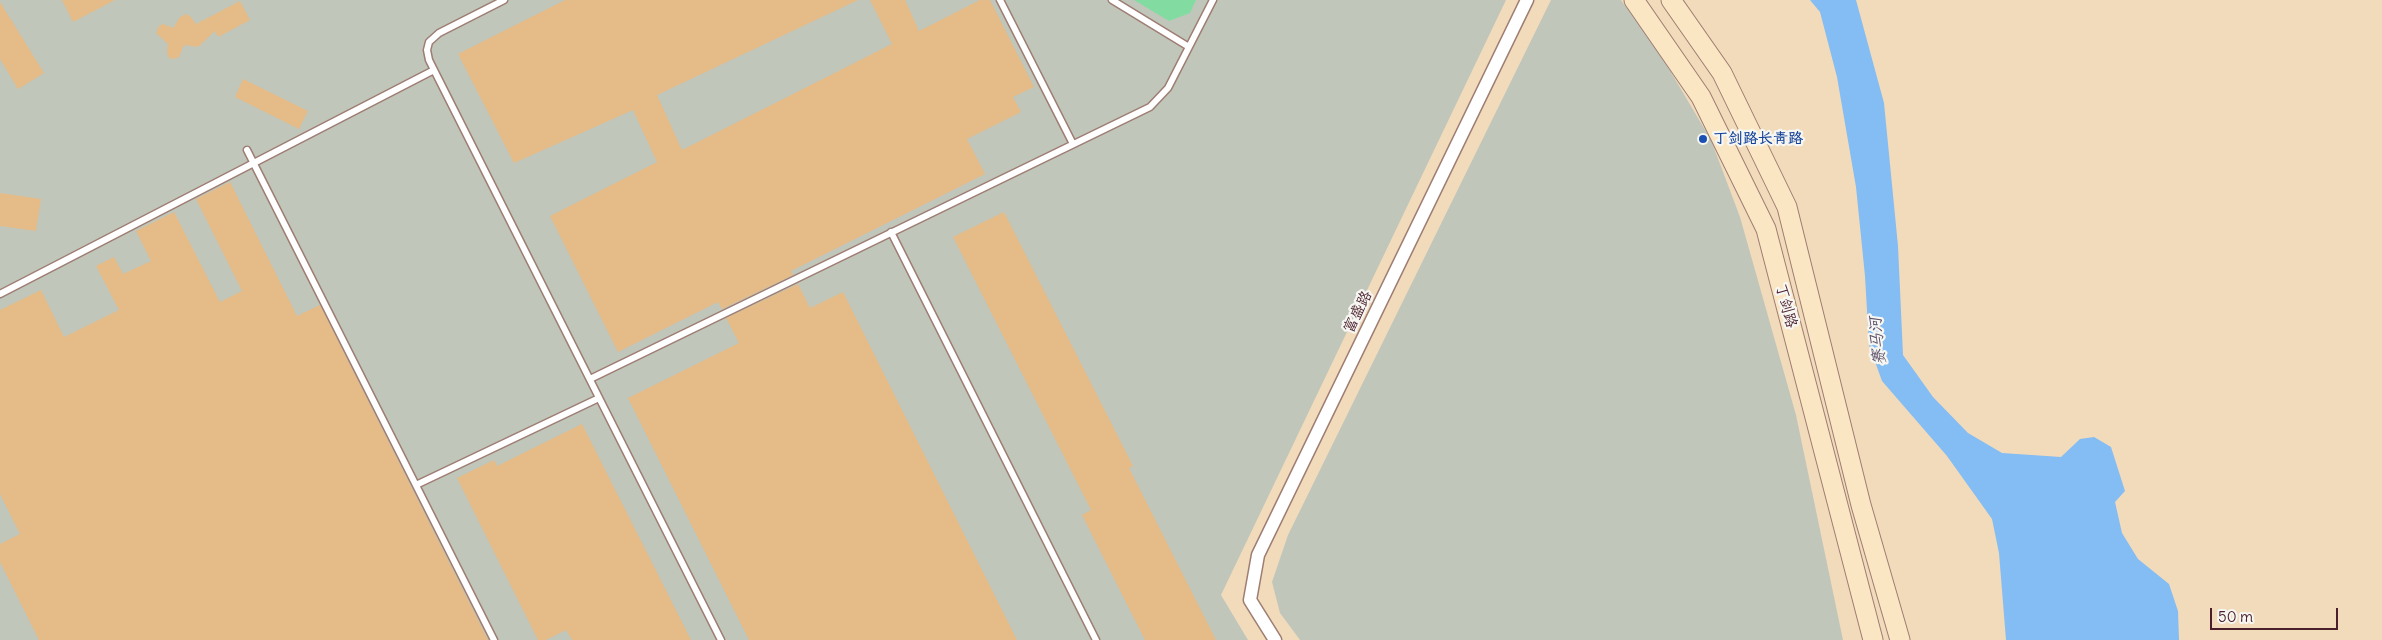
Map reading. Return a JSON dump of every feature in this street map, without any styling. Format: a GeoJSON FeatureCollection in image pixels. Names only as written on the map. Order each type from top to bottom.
{"type":"FeatureCollection","features":[{"type":"Feature","properties":{"kind":"main road","name":"丁剑路"},"geometry":{"type":"LineString","coordinates":[[1634,0],[1701,97],[1766,229],[1873,640]]}},
{"type":"Feature","properties":{"kind":"main road","name":"丁剑路"},"geometry":{"type":"LineString","coordinates":[[1672,0],[1722,73],[1787,207],[1861,505],[1900,640]]}},
{"type":"Feature","properties":{"kind":"street","name":"富盛路"},"geometry":{"type":"LineString","coordinates":[[1275,640],[1250,600],[1258,555],[1527,0]]}},
{"type":"Feature","properties":{"kind":"lane"},"geometry":{"type":"LineString","coordinates":[[504,0],[439,33],[429,42],[427,50],[434,70],[721,640]]}},
{"type":"Feature","properties":{"kind":"lane"},"geometry":{"type":"LineString","coordinates":[[1000,0],[1073,144]]}},
{"type":"Feature","properties":{"kind":"lane"},"geometry":{"type":"LineString","coordinates":[[1112,0],[1189,47]]}},
{"type":"Feature","properties":{"kind":"lane"},"geometry":{"type":"LineString","coordinates":[[590,379],[1150,106],[1168,88],[1213,0]]}},
{"type":"Feature","properties":{"kind":"lane"},"geometry":{"type":"LineString","coordinates":[[0,294],[434,70]]}},
{"type":"Feature","properties":{"kind":"lane"},"geometry":{"type":"LineString","coordinates":[[247,150],[494,640]]}},
{"type":"Feature","properties":{"kind":"lane"},"geometry":{"type":"LineString","coordinates":[[891,232],[1096,640]]}},
{"type":"Feature","properties":{"kind":"lane"},"geometry":{"type":"LineString","coordinates":[[416,485],[599,398]]}},
{"type":"Feature","properties":{"kind":"shaded area"},"geometry":{"type":"Polygon","coordinates":[[[0,0],[1506,0],[1221,595],[1248,640],[0,640],[0,0]]]}},
{"type":"Feature","properties":{"kind":"shaded area"},"geometry":{"type":"Polygon","coordinates":[[[1551,0],[1621,0],[1656,47],[1711,140],[1740,217],[1796,415],[1843,640],[1300,640],[1280,613],[1272,582],[1288,535],[1551,0]]]}},
{"type":"Feature","properties":{"kind":"green space"},"geometry":{"type":"Polygon","coordinates":[[[1134,0],[1196,0],[1190,13],[1169,21],[1134,0]]]}},
{"type":"Feature","properties":{"kind":"water","name":"赛马河"},"geometry":{"type":"Polygon","coordinates":[[[1810,0],[1856,0],[1884,103],[1898,246],[1903,355],[1933,397],[1968,433],[2002,453],[2061,457],[2080,439],[2094,437],[2111,447],[2125,491],[2115,502],[2122,533],[2138,559],[2169,584],[2178,611],[2179,640],[2006,640],[1999,553],[1992,519],[1947,456],[1882,381],[1869,345],[1865,276],[1856,187],[1837,77],[1820,12],[1810,0]]]}},
{"type":"Feature","properties":{"kind":"building"},"geometry":{"type":"Polygon","coordinates":[[[62,0],[115,0],[73,22],[62,0]]]}},
{"type":"Feature","properties":{"kind":"building"},"geometry":{"type":"Polygon","coordinates":[[[565,0],[858,0],[657,95],[682,150],[892,44],[870,0],[905,0],[919,31],[980,0],[990,0],[1034,87],[1013,97],[1021,112],[967,139],[985,174],[791,271],[793,275],[722,309],[718,302],[618,352],[550,216],[657,162],[633,110],[514,163],[458,54],[565,0]]]}},
{"type":"Feature","properties":{"kind":"building"},"geometry":{"type":"Polygon","coordinates":[[[240,1],[250,20],[218,37],[215,31],[198,47],[184,45],[179,57],[169,58],[167,53],[168,44],[156,33],[159,26],[163,24],[173,28],[180,17],[186,14],[196,24],[240,1]]]}},
{"type":"Feature","properties":{"kind":"building"},"geometry":{"type":"Polygon","coordinates":[[[0,2],[44,73],[18,89],[0,59],[0,2]]]}},
{"type":"Feature","properties":{"kind":"building"},"geometry":{"type":"Polygon","coordinates":[[[243,79],[308,111],[299,129],[235,97],[243,79]]]}},
{"type":"Feature","properties":{"kind":"building"},"geometry":{"type":"Polygon","coordinates":[[[230,182],[297,316],[320,305],[488,640],[39,640],[0,562],[0,544],[20,534],[0,494],[0,310],[41,290],[64,337],[119,310],[96,266],[114,257],[123,274],[151,261],[136,231],[174,212],[220,302],[242,291],[196,199],[230,182]]]}},
{"type":"Feature","properties":{"kind":"building"},"geometry":{"type":"Polygon","coordinates":[[[0,193],[41,199],[36,231],[0,226],[0,193]]]}},
{"type":"Feature","properties":{"kind":"building"},"geometry":{"type":"Polygon","coordinates":[[[1004,212],[1133,466],[1129,468],[1216,640],[1145,640],[1082,515],[1091,510],[953,237],[1004,212]]]}},
{"type":"Feature","properties":{"kind":"building"},"geometry":{"type":"Polygon","coordinates":[[[798,284],[810,308],[843,292],[1017,640],[749,640],[628,398],[739,343],[726,318],[798,284]]]}},
{"type":"Feature","properties":{"kind":"building"},"geometry":{"type":"Polygon","coordinates":[[[582,424],[691,640],[572,640],[566,630],[546,640],[538,640],[457,478],[494,460],[497,466],[582,424]]]}},
{"type":"Feature","properties":{"kind":"place","name":"丁剑路长青路"},"geometry":{"type":"Point","coordinates":[1703,139]}}]}
